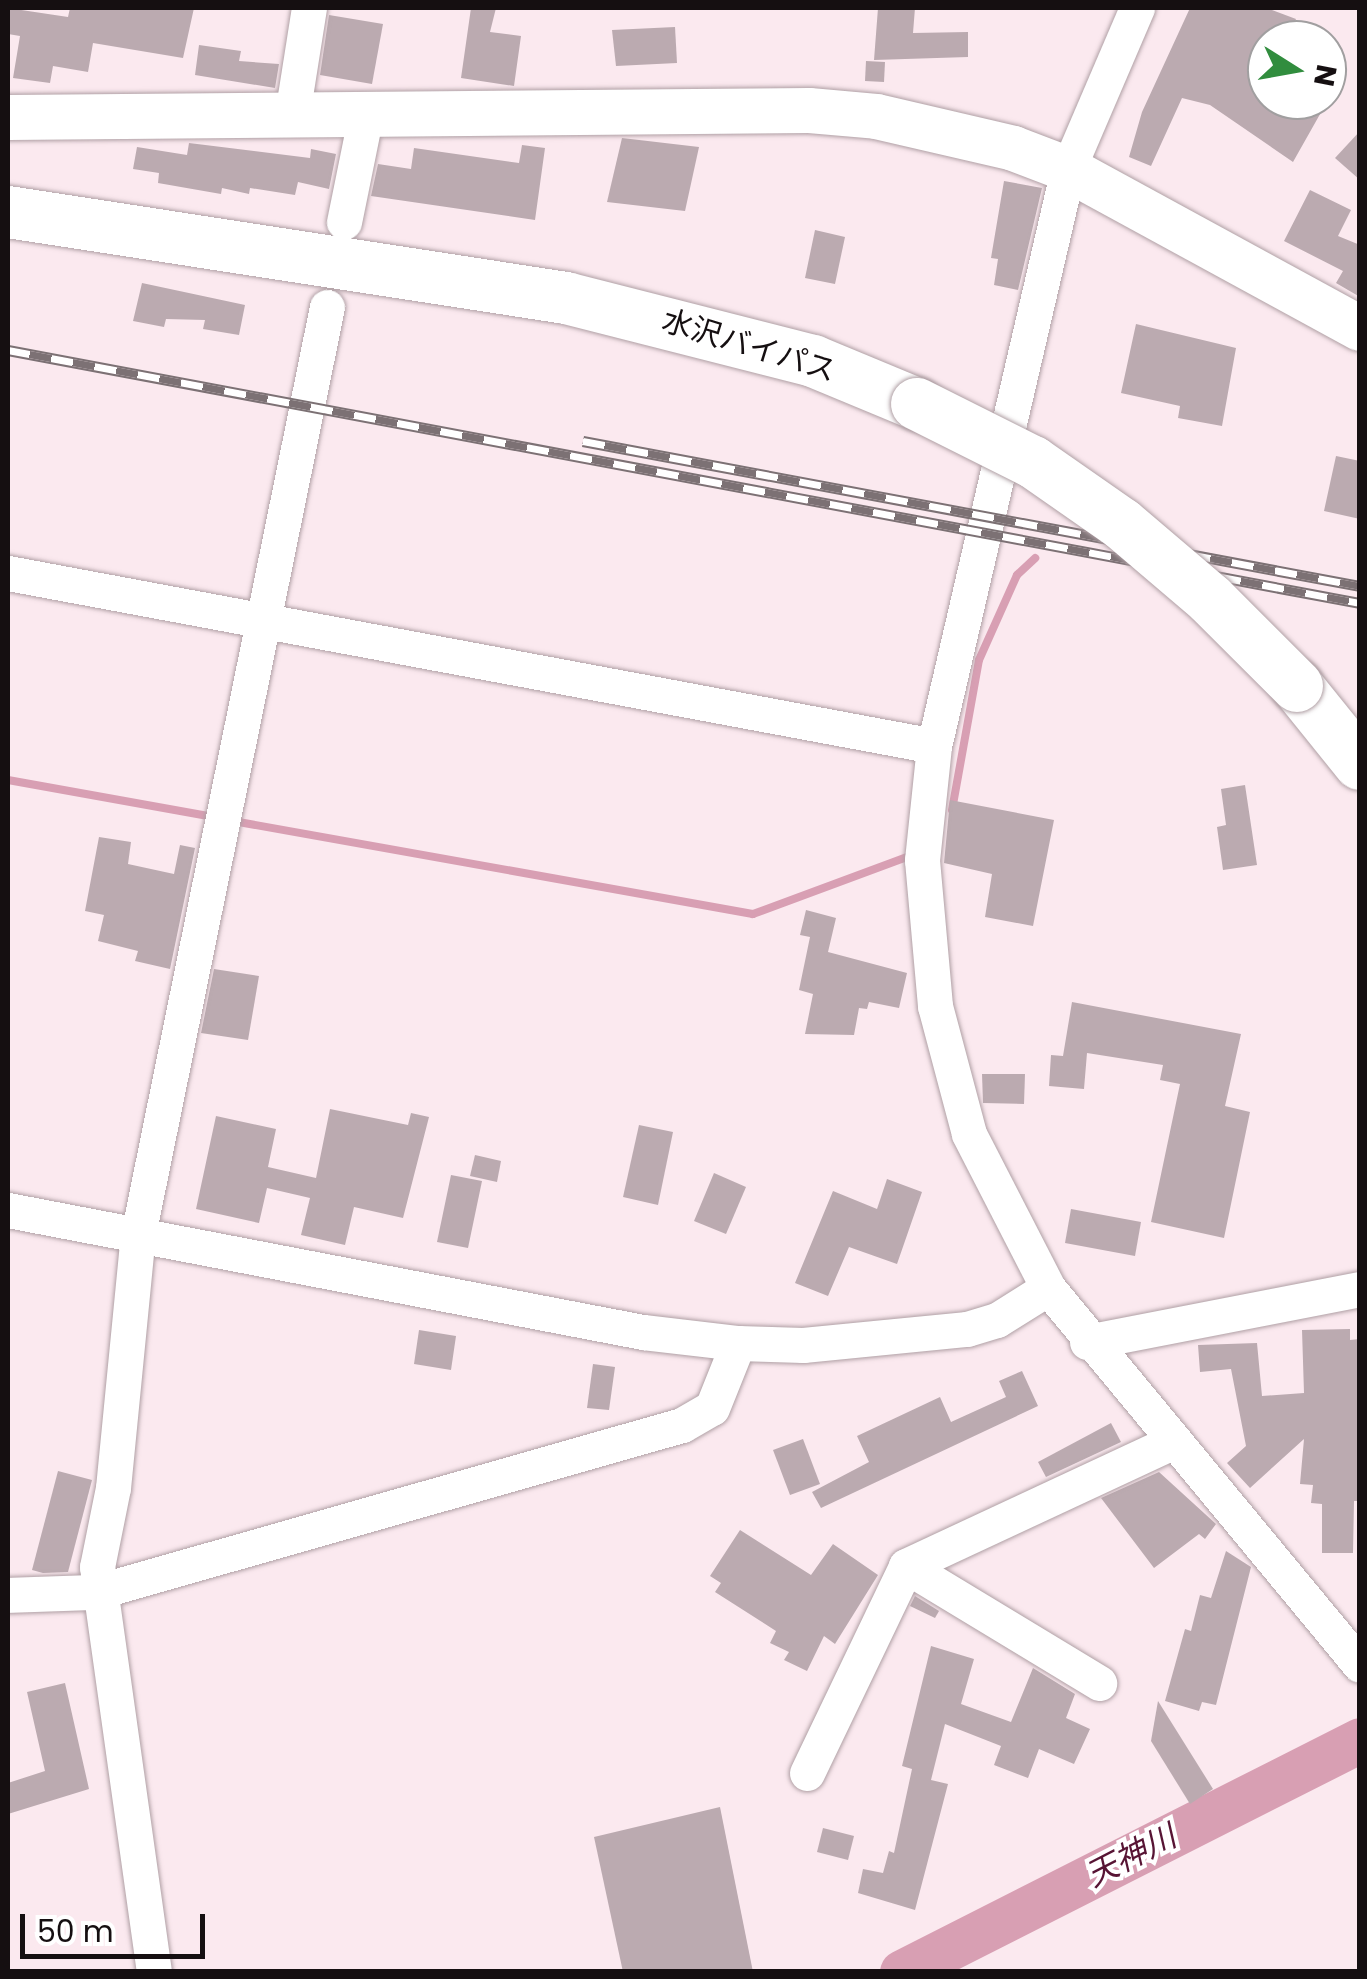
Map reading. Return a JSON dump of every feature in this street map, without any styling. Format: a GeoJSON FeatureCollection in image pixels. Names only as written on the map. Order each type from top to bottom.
{"type":"FeatureCollection","features":[{"type":"Feature","properties":{"kind":"highway","name":"水沢バイパス"},"geometry":{"type":"LineString","coordinates":[[8,212],[566,298],[812,361],[917,404],[1033,462],[1122,524],[1297,686],[1360,764]]}},
{"type":"Feature","properties":{"kind":"main road"},"geometry":{"type":"LineString","coordinates":[[8,117],[808,110],[876,116],[1013,148],[1068,170],[1358,325]]}},
{"type":"Feature","properties":{"kind":"street"},"geometry":{"type":"LineString","coordinates":[[292,114],[309,8]]}},
{"type":"Feature","properties":{"kind":"street"},"geometry":{"type":"LineString","coordinates":[[1136,8],[1068,170],[934,746],[922,860],[926,934],[944,1050],[989,1183],[1048,1288],[1087,1342],[1356,1655]]}},
{"type":"Feature","properties":{"kind":"street"},"geometry":{"type":"LineString","coordinates":[[344,222],[366,114]]}},
{"type":"Feature","properties":{"kind":"street"},"geometry":{"type":"LineString","coordinates":[[154,1972],[96,1592],[114,1488],[138,1235],[268,621],[327,307]]}},
{"type":"Feature","properties":{"kind":"street"},"geometry":{"type":"LineString","coordinates":[[8,573],[934,746]]}},
{"type":"Feature","properties":{"kind":"street"},"geometry":{"type":"LineString","coordinates":[[8,1210],[643,1332],[738,1342],[803,1346],[967,1329],[998,1320],[1048,1288]]}},
{"type":"Feature","properties":{"kind":"street"},"geometry":{"type":"LineString","coordinates":[[1087,1342],[1360,1289]]}},
{"type":"Feature","properties":{"kind":"street"},"geometry":{"type":"LineString","coordinates":[[8,1596],[96,1592],[682,1424],[712,1408],[738,1342]]}},
{"type":"Feature","properties":{"kind":"street"},"geometry":{"type":"LineString","coordinates":[[807,1773],[906,1566],[1172,1442]]}},
{"type":"Feature","properties":{"kind":"street"},"geometry":{"type":"LineString","coordinates":[[906,1566],[1099,1683]]}},
{"type":"Feature","properties":{"kind":"building"},"geometry":{"type":"Polygon","coordinates":[[[8,8],[68,17],[70,8],[194,8],[183,58],[93,43],[88,72],[53,66],[50,83],[13,78],[20,36],[8,34],[8,8]]]}},
{"type":"Feature","properties":{"kind":"building"},"geometry":{"type":"Polygon","coordinates":[[[471,8],[496,8],[490,32],[521,36],[514,86],[461,78],[471,8]]]}},
{"type":"Feature","properties":{"kind":"building"},"geometry":{"type":"Polygon","coordinates":[[[878,8],[915,8],[913,33],[968,32],[968,57],[874,60],[878,8]]]}},
{"type":"Feature","properties":{"kind":"building"},"geometry":{"type":"Polygon","coordinates":[[[1190,8],[1267,8],[1296,19],[1247,20],[1247,120],[1317,120],[1293,162],[1210,105],[1182,98],[1151,166],[1129,157],[1142,112],[1190,8]]]}},
{"type":"Feature","properties":{"kind":"building"},"geometry":{"type":"Polygon","coordinates":[[[329,15],[383,24],[372,84],[320,75],[329,15]]]}},
{"type":"Feature","properties":{"kind":"building"},"geometry":{"type":"Polygon","coordinates":[[[675,27],[677,63],[616,66],[612,30],[675,27]]]}},
{"type":"Feature","properties":{"kind":"building"},"geometry":{"type":"Polygon","coordinates":[[[199,45],[241,51],[239,61],[279,64],[275,88],[195,75],[199,45]]]}},
{"type":"Feature","properties":{"kind":"building"},"geometry":{"type":"Polygon","coordinates":[[[866,61],[885,62],[884,82],[865,81],[866,61]]]}},
{"type":"Feature","properties":{"kind":"building"},"geometry":{"type":"Polygon","coordinates":[[[1360,131],[1360,180],[1335,158],[1360,131]]]}},
{"type":"Feature","properties":{"kind":"building"},"geometry":{"type":"Polygon","coordinates":[[[622,138],[699,147],[685,211],[607,202],[622,138]]]}},
{"type":"Feature","properties":{"kind":"building"},"geometry":{"type":"Polygon","coordinates":[[[189,143],[310,158],[311,149],[336,154],[329,189],[298,182],[295,195],[250,188],[249,194],[222,188],[221,194],[158,183],[159,173],[133,169],[137,147],[187,155],[189,143]]]}},
{"type":"Feature","properties":{"kind":"building"},"geometry":{"type":"Polygon","coordinates":[[[522,145],[545,148],[535,220],[371,196],[378,164],[411,169],[414,148],[519,163],[522,145]]]}},
{"type":"Feature","properties":{"kind":"building"},"geometry":{"type":"Polygon","coordinates":[[[1004,181],[1042,188],[1018,290],[994,285],[998,259],[991,258],[1004,181]]]}},
{"type":"Feature","properties":{"kind":"building"},"geometry":{"type":"Polygon","coordinates":[[[1310,190],[1351,210],[1338,236],[1360,245],[1360,297],[1336,283],[1343,271],[1284,241],[1310,190]]]}},
{"type":"Feature","properties":{"kind":"building"},"geometry":{"type":"Polygon","coordinates":[[[815,230],[845,237],[835,284],[805,278],[815,230]]]}},
{"type":"Feature","properties":{"kind":"building"},"geometry":{"type":"Polygon","coordinates":[[[142,283],[245,305],[239,335],[203,329],[205,320],[166,319],[164,327],[133,321],[142,283]]]}},
{"type":"Feature","properties":{"kind":"building"},"geometry":{"type":"Polygon","coordinates":[[[1136,324],[1236,348],[1222,426],[1178,418],[1180,406],[1121,393],[1136,324]]]}},
{"type":"Feature","properties":{"kind":"building"},"geometry":{"type":"Polygon","coordinates":[[[1336,456],[1360,461],[1360,519],[1324,511],[1336,456]]]}},
{"type":"Feature","properties":{"kind":"building"},"geometry":{"type":"Polygon","coordinates":[[[1245,785],[1257,865],[1223,870],[1217,827],[1226,825],[1221,789],[1245,785]]]}},
{"type":"Feature","properties":{"kind":"building"},"geometry":{"type":"Polygon","coordinates":[[[950,800],[1054,820],[1033,926],[985,917],[992,874],[944,863],[950,800]]]}},
{"type":"Feature","properties":{"kind":"building"},"geometry":{"type":"Polygon","coordinates":[[[99,837],[131,842],[128,864],[174,874],[180,845],[195,848],[170,969],[135,961],[138,951],[98,941],[104,915],[85,911],[99,837]]]}},
{"type":"Feature","properties":{"kind":"building"},"geometry":{"type":"Polygon","coordinates":[[[806,910],[836,918],[828,952],[907,973],[899,1008],[869,1002],[867,1009],[859,1008],[854,1035],[805,1034],[813,994],[799,990],[810,937],[800,935],[806,910]]]}},
{"type":"Feature","properties":{"kind":"building"},"geometry":{"type":"Polygon","coordinates":[[[214,969],[259,976],[248,1040],[201,1033],[214,969]]]}},
{"type":"Feature","properties":{"kind":"building"},"geometry":{"type":"Polygon","coordinates":[[[1072,1002],[1241,1034],[1225,1106],[1250,1112],[1224,1238],[1151,1222],[1180,1084],[1160,1080],[1163,1065],[1087,1053],[1084,1089],[1049,1086],[1051,1055],[1063,1056],[1072,1002]]]}},
{"type":"Feature","properties":{"kind":"building"},"geometry":{"type":"Polygon","coordinates":[[[982,1074],[1025,1074],[1024,1104],[983,1103],[982,1074]]]}},
{"type":"Feature","properties":{"kind":"building"},"geometry":{"type":"Polygon","coordinates":[[[330,1109],[408,1125],[411,1113],[429,1117],[403,1218],[354,1207],[345,1245],[301,1235],[310,1198],[267,1188],[259,1223],[196,1209],[216,1116],[276,1129],[268,1167],[316,1178],[330,1109]]]}},
{"type":"Feature","properties":{"kind":"building"},"geometry":{"type":"Polygon","coordinates":[[[639,1125],[673,1132],[658,1205],[623,1197],[639,1125]]]}},
{"type":"Feature","properties":{"kind":"building"},"geometry":{"type":"Polygon","coordinates":[[[475,1155],[501,1161],[497,1182],[470,1176],[475,1155]]]}},
{"type":"Feature","properties":{"kind":"building"},"geometry":{"type":"Polygon","coordinates":[[[714,1173],[746,1187],[726,1234],[694,1221],[714,1173]]]}},
{"type":"Feature","properties":{"kind":"building"},"geometry":{"type":"Polygon","coordinates":[[[451,1175],[482,1181],[468,1248],[437,1242],[451,1175]]]}},
{"type":"Feature","properties":{"kind":"building"},"geometry":{"type":"Polygon","coordinates":[[[887,1179],[922,1192],[897,1264],[849,1247],[828,1296],[795,1283],[833,1191],[877,1209],[887,1179]]]}},
{"type":"Feature","properties":{"kind":"building"},"geometry":{"type":"Polygon","coordinates":[[[1071,1209],[1141,1222],[1135,1256],[1065,1243],[1071,1209]]]}},
{"type":"Feature","properties":{"kind":"building"},"geometry":{"type":"Polygon","coordinates":[[[1350,1329],[1350,1340],[1360,1339],[1360,1501],[1354,1501],[1353,1553],[1322,1553],[1322,1504],[1311,1503],[1313,1485],[1300,1484],[1304,1439],[1250,1488],[1227,1463],[1246,1446],[1231,1369],[1200,1372],[1198,1345],[1257,1343],[1262,1396],[1304,1393],[1302,1330],[1350,1329]]]}},
{"type":"Feature","properties":{"kind":"building"},"geometry":{"type":"Polygon","coordinates":[[[419,1330],[456,1336],[451,1370],[414,1364],[419,1330]]]}},
{"type":"Feature","properties":{"kind":"building"},"geometry":{"type":"Polygon","coordinates":[[[593,1364],[615,1367],[609,1410],[587,1408],[593,1364]]]}},
{"type":"Feature","properties":{"kind":"building"},"geometry":{"type":"Polygon","coordinates":[[[1022,1371],[1038,1406],[821,1508],[812,1492],[869,1462],[857,1436],[940,1397],[951,1422],[1006,1397],[999,1381],[1022,1371]]]}},
{"type":"Feature","properties":{"kind":"building"},"geometry":{"type":"Polygon","coordinates":[[[1111,1423],[1121,1442],[1046,1477],[1038,1462],[1111,1423]]]}},
{"type":"Feature","properties":{"kind":"building"},"geometry":{"type":"Polygon","coordinates":[[[803,1439],[820,1484],[790,1495],[773,1450],[803,1439]]]}},
{"type":"Feature","properties":{"kind":"building"},"geometry":{"type":"Polygon","coordinates":[[[58,1471],[92,1480],[68,1572],[43,1573],[32,1570],[58,1471]]]}},
{"type":"Feature","properties":{"kind":"building"},"geometry":{"type":"Polygon","coordinates":[[[1159,1472],[1216,1524],[1205,1539],[1199,1534],[1154,1568],[1101,1498],[1159,1472]]]}},
{"type":"Feature","properties":{"kind":"building"},"geometry":{"type":"Polygon","coordinates":[[[740,1530],[811,1575],[833,1544],[878,1575],[835,1644],[824,1636],[807,1671],[784,1660],[789,1652],[770,1643],[776,1631],[715,1592],[721,1583],[710,1576],[740,1530]]]}},
{"type":"Feature","properties":{"kind":"building"},"geometry":{"type":"Polygon","coordinates":[[[1226,1551],[1251,1567],[1216,1705],[1202,1702],[1199,1711],[1165,1701],[1185,1629],[1191,1631],[1200,1595],[1211,1598],[1226,1551]]]}},
{"type":"Feature","properties":{"kind":"building"},"geometry":{"type":"Polygon","coordinates":[[[915,1596],[939,1611],[935,1618],[910,1606],[915,1596]]]}},
{"type":"Feature","properties":{"kind":"building"},"geometry":{"type":"Polygon","coordinates":[[[931,1646],[974,1659],[961,1704],[1011,1722],[1033,1668],[1075,1694],[1066,1718],[1090,1729],[1074,1764],[1039,1749],[1028,1778],[994,1765],[1001,1746],[945,1724],[931,1780],[948,1784],[915,1910],[858,1893],[863,1869],[883,1873],[889,1851],[894,1853],[912,1769],[902,1766],[931,1646]]]}},
{"type":"Feature","properties":{"kind":"building"},"geometry":{"type":"Polygon","coordinates":[[[65,1683],[89,1789],[8,1814],[8,1783],[45,1771],[27,1692],[65,1683]]]}},
{"type":"Feature","properties":{"kind":"building"},"geometry":{"type":"Polygon","coordinates":[[[1158,1701],[1213,1789],[1190,1804],[1151,1741],[1158,1701]]]}},
{"type":"Feature","properties":{"kind":"building"},"geometry":{"type":"Polygon","coordinates":[[[720,1807],[753,1972],[623,1972],[594,1837],[720,1807]]]}},
{"type":"Feature","properties":{"kind":"building"},"geometry":{"type":"Polygon","coordinates":[[[823,1828],[854,1836],[848,1860],[817,1852],[823,1828]]]}},
{"type":"Feature","properties":{"kind":"waterway"},"geometry":{"type":"LineString","coordinates":[[952,810],[979,660],[1017,575],[1035,558]]}},
{"type":"Feature","properties":{"kind":"waterway"},"geometry":{"type":"LineString","coordinates":[[8,780],[214,817]]}},
{"type":"Feature","properties":{"kind":"waterway"},"geometry":{"type":"LineString","coordinates":[[233,821],[753,914],[910,856]]}},
{"type":"Feature","properties":{"kind":"waterway","name":"天神川"},"geometry":{"type":"LineString","coordinates":[[902,1972],[1360,1740]]}},
{"type":"Feature","properties":{"kind":"railway"},"geometry":{"type":"LineString","coordinates":[[8,350],[1360,603]]}},
{"type":"Feature","properties":{"kind":"railway"},"geometry":{"type":"LineString","coordinates":[[583,441],[1360,586]]}}]}
